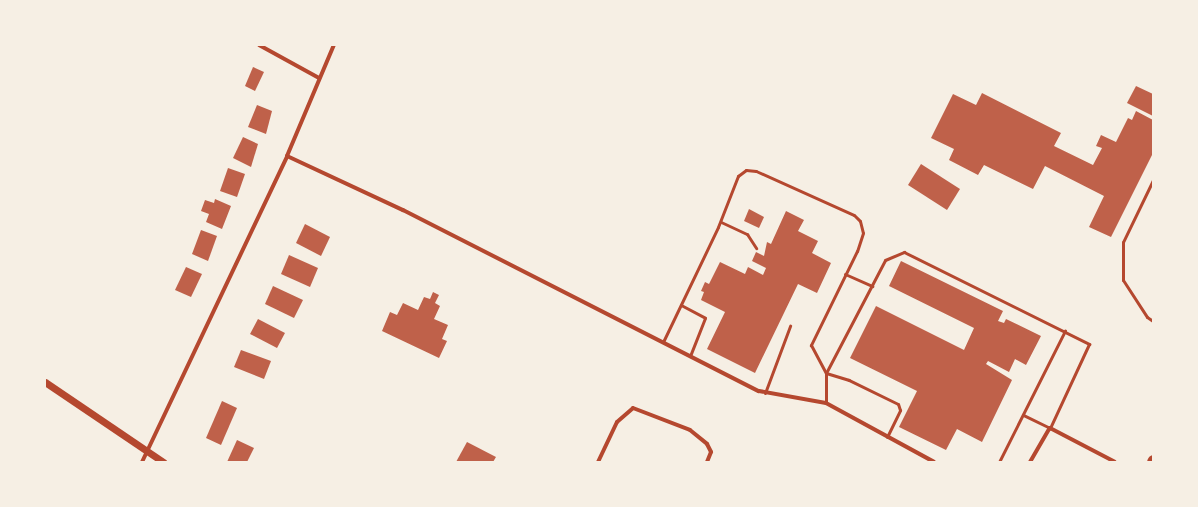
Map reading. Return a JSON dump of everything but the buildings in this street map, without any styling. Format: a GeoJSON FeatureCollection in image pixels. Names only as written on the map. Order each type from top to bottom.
{"type":"FeatureCollection","features":[{"type":"Feature","properties":{"kind":"street"},"geometry":{"type":"LineString","coordinates":[[259,45],[319,78]]}},
{"type":"Feature","properties":{"kind":"street"},"geometry":{"type":"LineString","coordinates":[[142,462],[287,156],[334,45]]}},
{"type":"Feature","properties":{"kind":"street"},"geometry":{"type":"LineString","coordinates":[[287,156],[403,210],[662,342],[764,392],[826,403],[887,438],[934,462]]}},
{"type":"Feature","properties":{"kind":"street"},"geometry":{"type":"LineString","coordinates":[[45,382],[163,462]]}},
{"type":"Feature","properties":{"kind":"street"},"geometry":{"type":"LineString","coordinates":[[598,462],[617,422],[633,408],[690,430],[707,444],[711,452],[707,462]]}},
{"type":"Feature","properties":{"kind":"street"},"geometry":{"type":"LineString","coordinates":[[1030,462],[1050,428],[1115,462]]}},
{"type":"Feature","properties":{"kind":"lane"},"geometry":{"type":"LineString","coordinates":[[662,342],[721,222],[738,176],[746,170],[756,171],[854,215],[860,221],[863,233],[811,345],[826,373],[849,380],[898,404],[900,410],[887,438]]}},
{"type":"Feature","properties":{"kind":"lane"},"geometry":{"type":"LineString","coordinates":[[1153,180],[1123,242],[1123,280],[1147,317],[1153,321]]}},
{"type":"Feature","properties":{"kind":"lane"},"geometry":{"type":"LineString","coordinates":[[721,222],[747,234],[756,248]]}},
{"type":"Feature","properties":{"kind":"lane"},"geometry":{"type":"LineString","coordinates":[[826,403],[826,373],[885,260],[904,252],[1089,344],[1050,428],[1023,415]]}},
{"type":"Feature","properties":{"kind":"lane"},"geometry":{"type":"LineString","coordinates":[[845,274],[872,286]]}},
{"type":"Feature","properties":{"kind":"lane"},"geometry":{"type":"LineString","coordinates":[[681,305],[705,318],[690,356]]}},
{"type":"Feature","properties":{"kind":"lane"},"geometry":{"type":"LineString","coordinates":[[764,392],[790,326]]}},
{"type":"Feature","properties":{"kind":"lane"},"geometry":{"type":"LineString","coordinates":[[999,462],[1065,331]]}}]}
